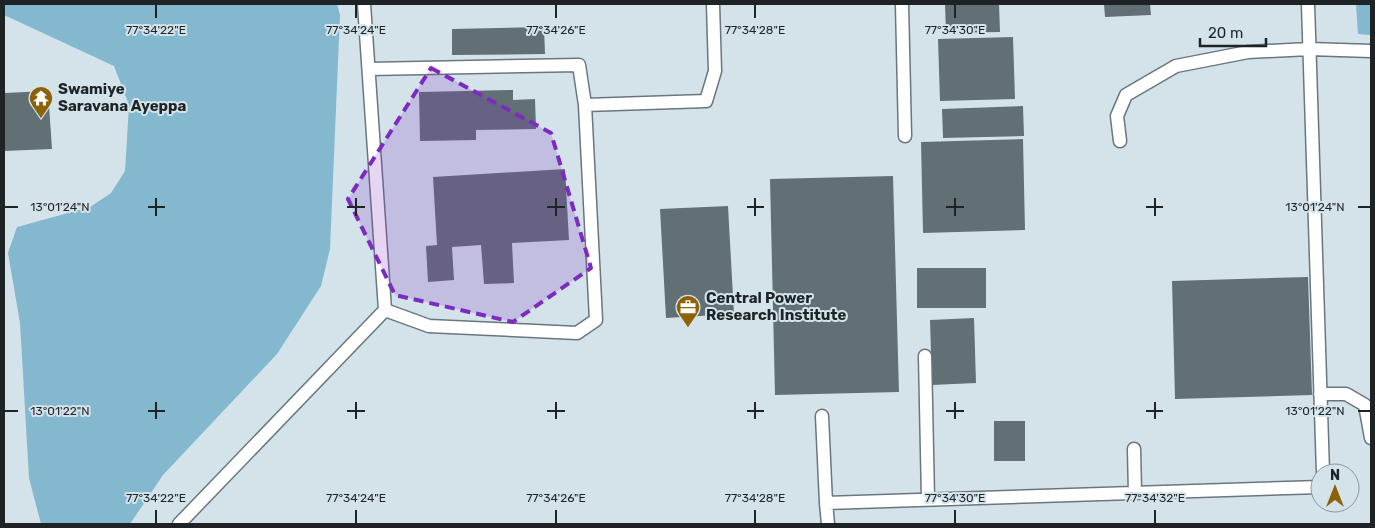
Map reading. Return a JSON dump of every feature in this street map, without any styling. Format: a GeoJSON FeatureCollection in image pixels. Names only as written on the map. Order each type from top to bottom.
{"type":"FeatureCollection","features":[{"type":"Feature","properties":{"kind":"lane"},"geometry":{"type":"LineString","coordinates":[[179,524],[385,310],[364,4]]}},
{"type":"Feature","properties":{"kind":"lane"},"geometry":{"type":"LineString","coordinates":[[584,105],[706,101],[715,72],[713,4]]}},
{"type":"Feature","properties":{"kind":"lane"},"geometry":{"type":"LineString","coordinates":[[902,4],[905,136]]}},
{"type":"Feature","properties":{"kind":"lane"},"geometry":{"type":"LineString","coordinates":[[1308,4],[1323,463]]}},
{"type":"Feature","properties":{"kind":"lane"},"geometry":{"type":"LineString","coordinates":[[1120,141],[1118,116],[1126,95],[1176,66],[1248,52],[1309,50],[1371,51]]}},
{"type":"Feature","properties":{"kind":"lane"},"geometry":{"type":"LineString","coordinates":[[368,68],[579,65],[584,105],[596,320],[577,333],[429,326],[385,310]]}},
{"type":"Feature","properties":{"kind":"lane"},"geometry":{"type":"LineString","coordinates":[[925,356],[928,499]]}},
{"type":"Feature","properties":{"kind":"lane"},"geometry":{"type":"LineString","coordinates":[[1320,394],[1346,394],[1366,405],[1371,438]]}},
{"type":"Feature","properties":{"kind":"lane"},"geometry":{"type":"LineString","coordinates":[[822,416],[828,524]]}},
{"type":"Feature","properties":{"kind":"lane"},"geometry":{"type":"LineString","coordinates":[[1134,449],[1136,493]]}},
{"type":"Feature","properties":{"kind":"lane"},"geometry":{"type":"LineString","coordinates":[[826,502],[1310,487]]}},
{"type":"Feature","properties":{"kind":"highlighted area"},"geometry":{"type":"Polygon","coordinates":[[[431,68],[551,133],[591,268],[513,322],[395,295],[348,199],[431,68]]]}},
{"type":"Feature","properties":{"kind":"shaded area"},"geometry":{"type":"Polygon","coordinates":[[[4,4],[337,4],[340,15],[330,249],[321,286],[277,354],[163,475],[130,524],[41,524],[29,478],[20,323],[8,253],[17,227],[90,207],[111,193],[125,171],[129,105],[114,66],[4,15],[4,4]]]}},
{"type":"Feature","properties":{"kind":"shaded area"},"geometry":{"type":"Polygon","coordinates":[[[1356,4],[1371,4],[1371,35],[1358,34],[1356,4]]]}},
{"type":"Feature","properties":{"kind":"building"},"geometry":{"type":"Polygon","coordinates":[[[945,4],[999,4],[1000,32],[946,33],[945,4]]]}},
{"type":"Feature","properties":{"kind":"building"},"geometry":{"type":"Polygon","coordinates":[[[1104,4],[1150,4],[1151,15],[1105,17],[1104,4]]]}},
{"type":"Feature","properties":{"kind":"building"},"geometry":{"type":"Polygon","coordinates":[[[544,27],[545,54],[452,55],[452,29],[544,27]]]}},
{"type":"Feature","properties":{"kind":"building"},"geometry":{"type":"Polygon","coordinates":[[[1013,37],[1015,99],[940,101],[938,39],[1013,37]]]}},
{"type":"Feature","properties":{"kind":"building"},"geometry":{"type":"Polygon","coordinates":[[[513,90],[513,100],[535,99],[536,129],[476,130],[476,140],[420,141],[419,92],[513,90]]]}},
{"type":"Feature","properties":{"kind":"building"},"geometry":{"type":"Polygon","coordinates":[[[48,91],[52,149],[4,151],[4,93],[48,91]]]}},
{"type":"Feature","properties":{"kind":"building"},"geometry":{"type":"Polygon","coordinates":[[[1023,106],[1024,136],[943,138],[942,109],[1023,106]]]}},
{"type":"Feature","properties":{"kind":"building"},"geometry":{"type":"Polygon","coordinates":[[[1023,139],[1025,230],[923,233],[921,142],[1023,139]]]}},
{"type":"Feature","properties":{"kind":"building"},"geometry":{"type":"Polygon","coordinates":[[[565,169],[569,240],[512,243],[514,283],[484,284],[481,245],[452,247],[454,280],[428,282],[426,246],[437,245],[433,177],[565,169]]]}},
{"type":"Feature","properties":{"kind":"building"},"geometry":{"type":"Polygon","coordinates":[[[893,176],[899,392],[775,395],[770,179],[893,176]]]}},
{"type":"Feature","properties":{"kind":"building"},"geometry":{"type":"Polygon","coordinates":[[[728,206],[734,314],[666,318],[660,209],[728,206]]]}},
{"type":"Feature","properties":{"kind":"building"},"geometry":{"type":"Polygon","coordinates":[[[917,268],[986,268],[986,308],[917,308],[917,268]]]}},
{"type":"Feature","properties":{"kind":"building"},"geometry":{"type":"Polygon","coordinates":[[[1308,277],[1312,395],[1175,399],[1172,281],[1308,277]]]}},
{"type":"Feature","properties":{"kind":"building"},"geometry":{"type":"Polygon","coordinates":[[[974,318],[976,383],[932,385],[930,320],[974,318]]]}},
{"type":"Feature","properties":{"kind":"building"},"geometry":{"type":"Polygon","coordinates":[[[994,421],[1025,421],[1025,461],[994,461],[994,421]]]}},
{"type":"Feature","properties":{"kind":"place","name":"Swamiye Saravana Ayeppa"},"geometry":{"type":"Point","coordinates":[41,119]}},
{"type":"Feature","properties":{"kind":"place","name":"Central Power Research Institute"},"geometry":{"type":"Point","coordinates":[688,328]}}]}
